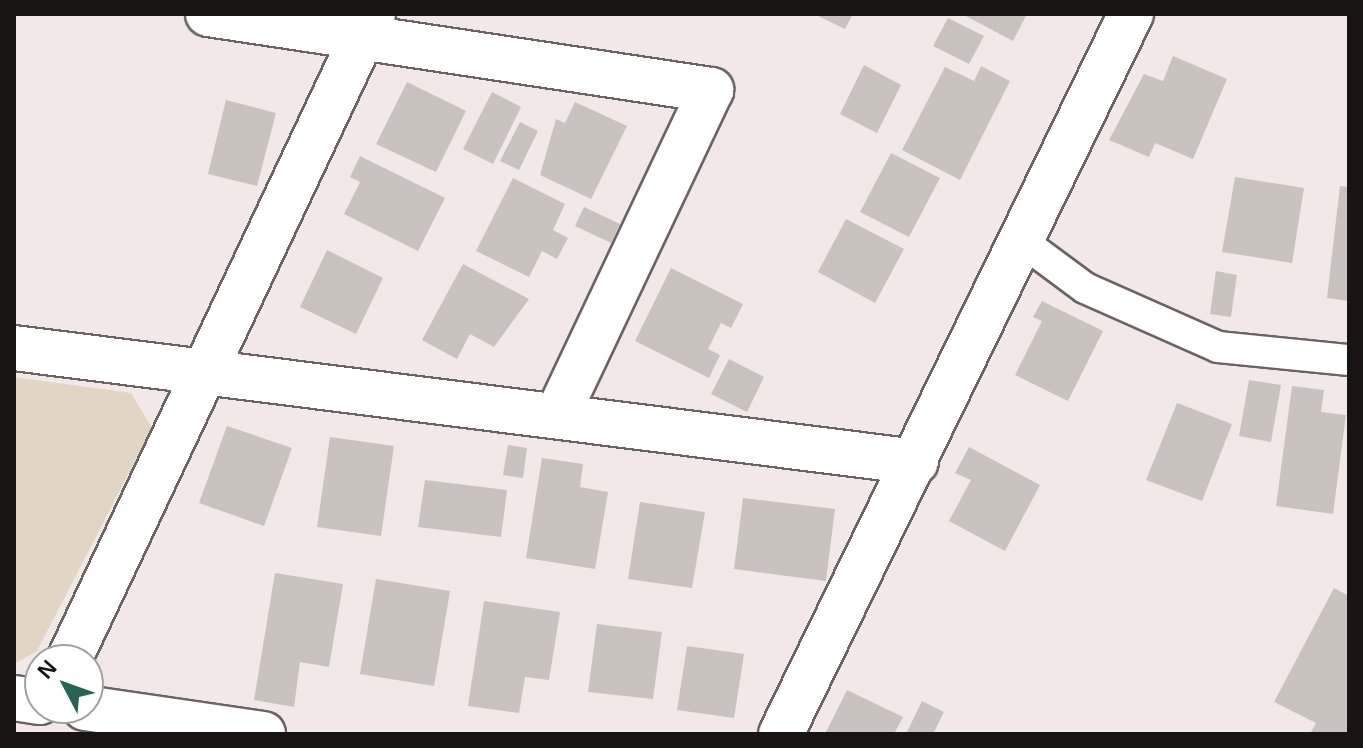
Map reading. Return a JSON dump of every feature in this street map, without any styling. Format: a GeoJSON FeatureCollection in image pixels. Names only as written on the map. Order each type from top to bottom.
{"type":"FeatureCollection","features":[{"type":"Feature","properties":{"kind":"street"},"geometry":{"type":"LineString","coordinates":[[208,14],[368,25],[711,90],[558,413]]}},
{"type":"Feature","properties":{"kind":"street"},"geometry":{"type":"LineString","coordinates":[[781,734],[1023,242],[1131,14]]}},
{"type":"Feature","properties":{"kind":"street"},"geometry":{"type":"LineString","coordinates":[[77,644],[368,25]]}},
{"type":"Feature","properties":{"kind":"street"},"geometry":{"type":"LineString","coordinates":[[14,348],[558,413],[916,462]]}},
{"type":"Feature","properties":{"kind":"street"},"geometry":{"type":"LineString","coordinates":[[104,711],[263,734]]}},
{"type":"Feature","properties":{"kind":"lane"},"geometry":{"type":"LineString","coordinates":[[1023,242],[1085,288],[1218,347],[1349,360]]}},
{"type":"Feature","properties":{"kind":"shaded area"},"geometry":{"type":"Polygon","coordinates":[[[14,377],[131,393],[152,428],[41,644],[24,644],[24,658],[14,664],[14,377]]]}},
{"type":"Feature","properties":{"kind":"building"},"geometry":{"type":"Polygon","coordinates":[[[814,14],[853,14],[845,29],[814,14]]]}},
{"type":"Feature","properties":{"kind":"building"},"geometry":{"type":"Polygon","coordinates":[[[962,14],[1027,14],[1013,41],[962,14]]]}},
{"type":"Feature","properties":{"kind":"building"},"geometry":{"type":"Polygon","coordinates":[[[948,18],[984,36],[969,64],[933,46],[948,18]]]}},
{"type":"Feature","properties":{"kind":"building"},"geometry":{"type":"Polygon","coordinates":[[[1173,56],[1227,79],[1193,159],[1155,143],[1149,157],[1109,140],[1144,74],[1163,81],[1173,56]]]}},
{"type":"Feature","properties":{"kind":"building"},"geometry":{"type":"Polygon","coordinates":[[[864,65],[901,85],[877,133],[840,114],[864,65]]]}},
{"type":"Feature","properties":{"kind":"building"},"geometry":{"type":"Polygon","coordinates":[[[981,66],[1010,81],[960,180],[902,150],[945,67],[974,81],[981,66]]]}},
{"type":"Feature","properties":{"kind":"building"},"geometry":{"type":"Polygon","coordinates":[[[407,82],[466,111],[436,172],[376,144],[407,82]]]}},
{"type":"Feature","properties":{"kind":"building"},"geometry":{"type":"Polygon","coordinates":[[[492,92],[521,107],[493,164],[463,149],[492,92]]]}},
{"type":"Feature","properties":{"kind":"building"},"geometry":{"type":"Polygon","coordinates":[[[226,100],[276,113],[257,186],[208,174],[226,100]]]}},
{"type":"Feature","properties":{"kind":"building"},"geometry":{"type":"Polygon","coordinates":[[[575,102],[627,126],[591,199],[540,175],[556,119],[565,123],[575,102]]]}},
{"type":"Feature","properties":{"kind":"building"},"geometry":{"type":"Polygon","coordinates":[[[520,122],[538,131],[519,170],[500,161],[520,122]]]}},
{"type":"Feature","properties":{"kind":"building"},"geometry":{"type":"Polygon","coordinates":[[[891,153],[940,178],[909,237],[860,212],[891,153]]]}},
{"type":"Feature","properties":{"kind":"building"},"geometry":{"type":"Polygon","coordinates":[[[360,156],[445,198],[418,251],[344,214],[360,182],[350,177],[360,156]]]}},
{"type":"Feature","properties":{"kind":"building"},"geometry":{"type":"Polygon","coordinates":[[[1235,177],[1304,188],[1292,263],[1222,252],[1235,177]]]}},
{"type":"Feature","properties":{"kind":"building"},"geometry":{"type":"Polygon","coordinates":[[[513,178],[565,204],[553,230],[568,238],[557,259],[542,251],[529,277],[476,251],[513,178]]]}},
{"type":"Feature","properties":{"kind":"building"},"geometry":{"type":"Polygon","coordinates":[[[1340,186],[1349,187],[1349,301],[1327,298],[1340,186]]]}},
{"type":"Feature","properties":{"kind":"building"},"geometry":{"type":"Polygon","coordinates":[[[584,207],[620,224],[611,243],[575,226],[584,207]]]}},
{"type":"Feature","properties":{"kind":"building"},"geometry":{"type":"Polygon","coordinates":[[[846,219],[904,249],[875,303],[818,272],[846,219]]]}},
{"type":"Feature","properties":{"kind":"building"},"geometry":{"type":"Polygon","coordinates":[[[327,250],[383,278],[356,334],[300,307],[327,250]]]}},
{"type":"Feature","properties":{"kind":"building"},"geometry":{"type":"Polygon","coordinates":[[[463,264],[529,299],[494,347],[470,334],[457,359],[422,340],[463,264]]]}},
{"type":"Feature","properties":{"kind":"building"},"geometry":{"type":"Polygon","coordinates":[[[671,268],[743,304],[731,328],[721,323],[708,349],[720,355],[709,378],[635,341],[671,268]]]}},
{"type":"Feature","properties":{"kind":"building"},"geometry":{"type":"Polygon","coordinates":[[[1216,271],[1237,275],[1231,317],[1210,314],[1216,271]]]}},
{"type":"Feature","properties":{"kind":"building"},"geometry":{"type":"Polygon","coordinates":[[[1042,301],[1103,331],[1068,401],[1015,375],[1042,321],[1033,317],[1042,301]]]}},
{"type":"Feature","properties":{"kind":"building"},"geometry":{"type":"Polygon","coordinates":[[[729,359],[764,377],[747,412],[711,394],[729,359]]]}},
{"type":"Feature","properties":{"kind":"building"},"geometry":{"type":"Polygon","coordinates":[[[1249,380],[1281,385],[1271,442],[1239,436],[1249,380]]]}},
{"type":"Feature","properties":{"kind":"building"},"geometry":{"type":"Polygon","coordinates":[[[1292,386],[1324,390],[1321,412],[1346,415],[1333,514],[1276,506],[1292,386]]]}},
{"type":"Feature","properties":{"kind":"building"},"geometry":{"type":"Polygon","coordinates":[[[1177,403],[1232,424],[1202,501],[1146,480],[1177,403]]]}},
{"type":"Feature","properties":{"kind":"building"},"geometry":{"type":"Polygon","coordinates":[[[227,426],[292,448],[264,526],[199,503],[227,426]]]}},
{"type":"Feature","properties":{"kind":"building"},"geometry":{"type":"Polygon","coordinates":[[[330,437],[394,446],[381,536],[317,527],[330,437]]]}},
{"type":"Feature","properties":{"kind":"building"},"geometry":{"type":"Polygon","coordinates":[[[508,445],[527,448],[523,478],[503,475],[508,445]]]}},
{"type":"Feature","properties":{"kind":"building"},"geometry":{"type":"Polygon","coordinates":[[[969,447],[1040,485],[1005,551],[949,521],[971,480],[955,473],[969,447]]]}},
{"type":"Feature","properties":{"kind":"building"},"geometry":{"type":"Polygon","coordinates":[[[542,458],[583,464],[580,487],[608,492],[595,569],[526,558],[542,458]]]}},
{"type":"Feature","properties":{"kind":"building"},"geometry":{"type":"Polygon","coordinates":[[[425,480],[507,490],[501,537],[418,527],[425,480]]]}},
{"type":"Feature","properties":{"kind":"building"},"geometry":{"type":"Polygon","coordinates":[[[743,498],[835,509],[826,581],[734,569],[743,498]]]}},
{"type":"Feature","properties":{"kind":"building"},"geometry":{"type":"Polygon","coordinates":[[[640,502],[705,512],[692,588],[628,579],[640,502]]]}},
{"type":"Feature","properties":{"kind":"building"},"geometry":{"type":"Polygon","coordinates":[[[275,573],[343,584],[329,667],[300,662],[294,707],[254,700],[275,573]]]}},
{"type":"Feature","properties":{"kind":"building"},"geometry":{"type":"Polygon","coordinates":[[[376,579],[450,591],[434,686],[360,674],[376,579]]]}},
{"type":"Feature","properties":{"kind":"building"},"geometry":{"type":"Polygon","coordinates":[[[1334,588],[1349,596],[1349,734],[1310,734],[1316,723],[1274,702],[1334,588]]]}},
{"type":"Feature","properties":{"kind":"building"},"geometry":{"type":"Polygon","coordinates":[[[484,601],[560,612],[549,680],[525,677],[519,713],[468,706],[484,601]]]}},
{"type":"Feature","properties":{"kind":"building"},"geometry":{"type":"Polygon","coordinates":[[[597,624],[662,632],[653,699],[588,692],[597,624]]]}},
{"type":"Feature","properties":{"kind":"building"},"geometry":{"type":"Polygon","coordinates":[[[687,646],[744,654],[734,718],[677,710],[687,646]]]}},
{"type":"Feature","properties":{"kind":"building"},"geometry":{"type":"Polygon","coordinates":[[[847,690],[903,717],[894,734],[825,734],[847,690]]]}},
{"type":"Feature","properties":{"kind":"building"},"geometry":{"type":"Polygon","coordinates":[[[922,701],[944,712],[933,734],[906,734],[922,701]]]}}]}
